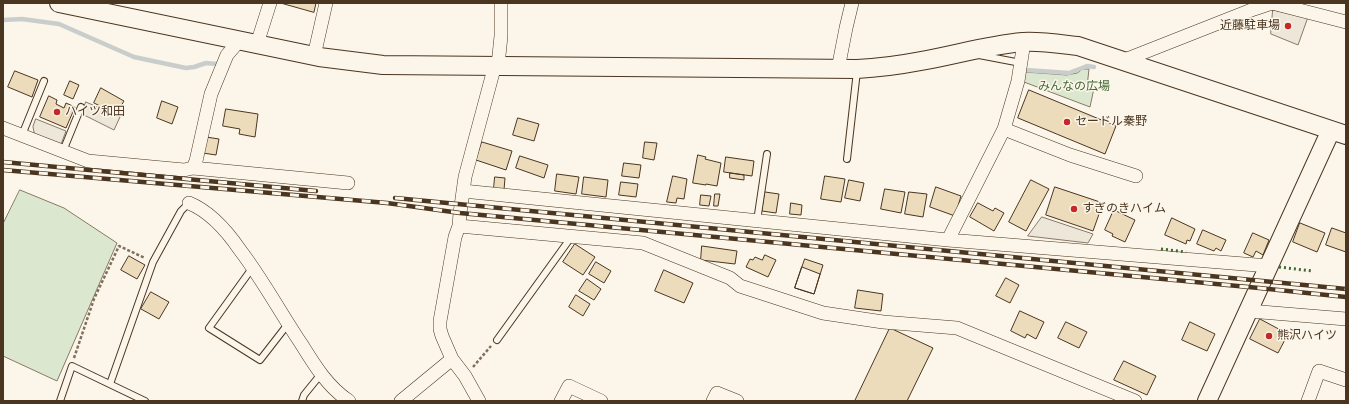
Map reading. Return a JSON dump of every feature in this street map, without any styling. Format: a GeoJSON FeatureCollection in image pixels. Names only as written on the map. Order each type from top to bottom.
{"type":"FeatureCollection","features":[{"type":"Feature","properties":{"kind":"street"},"geometry":{"type":"LineString","coordinates":[[59,3],[94,6],[314,56],[383,64],[857,69],[912,63],[1024,42],[1059,44],[1078,46],[1338,133],[1269,266],[1207,401]]}},
{"type":"Feature","properties":{"kind":"street"},"geometry":{"type":"LineString","coordinates":[[257,44],[270,3]]}},
{"type":"Feature","properties":{"kind":"street"},"geometry":{"type":"LineString","coordinates":[[314,56],[326,3]]}},
{"type":"Feature","properties":{"kind":"street"},"geometry":{"type":"LineString","coordinates":[[479,401],[465,376],[452,359],[442,336],[440,321],[455,237],[459,226],[465,177],[496,65],[501,36],[501,3]]}},
{"type":"Feature","properties":{"kind":"street"},"geometry":{"type":"LineString","coordinates":[[838,69],[852,3]]}},
{"type":"Feature","properties":{"kind":"street"},"geometry":{"type":"LineString","coordinates":[[1122,61],[1251,6],[1272,3],[1346,22]]}},
{"type":"Feature","properties":{"kind":"street"},"geometry":{"type":"LineString","coordinates":[[193,168],[196,162],[211,94],[226,55],[239,40]]}},
{"type":"Feature","properties":{"kind":"street"},"geometry":{"type":"LineString","coordinates":[[948,240],[1004,129],[1018,81],[1024,42]]}},
{"type":"Feature","properties":{"kind":"street"},"geometry":{"type":"LineString","coordinates":[[3,128],[88,161],[184,170],[193,168],[348,183]]}},
{"type":"Feature","properties":{"kind":"street"},"geometry":{"type":"LineString","coordinates":[[1004,129],[1070,155],[1136,176]]}},
{"type":"Feature","properties":{"kind":"street"},"geometry":{"type":"LineString","coordinates":[[463,191],[948,240],[1269,266]]}},
{"type":"Feature","properties":{"kind":"street"},"geometry":{"type":"LineString","coordinates":[[189,204],[199,208],[218,223],[234,241],[253,267],[321,374],[334,390],[349,401]]}},
{"type":"Feature","properties":{"kind":"street"},"geometry":{"type":"LineString","coordinates":[[459,226],[643,242],[730,278],[740,286],[823,313],[883,322],[957,328],[1135,401]]}},
{"type":"Feature","properties":{"kind":"street"},"geometry":{"type":"LineString","coordinates":[[1248,311],[1346,319]]}},
{"type":"Feature","properties":{"kind":"street"},"geometry":{"type":"LineString","coordinates":[[401,401],[452,359]]}},
{"type":"Feature","properties":{"kind":"street"},"geometry":{"type":"LineString","coordinates":[[1308,401],[1319,371],[1346,380]]}},
{"type":"Feature","properties":{"kind":"street"},"geometry":{"type":"LineString","coordinates":[[560,401],[568,386],[601,401]]}},
{"type":"Feature","properties":{"kind":"street"},"geometry":{"type":"LineString","coordinates":[[713,401],[717,393],[737,401]]}},
{"type":"Feature","properties":{"kind":"lane"},"geometry":{"type":"LineString","coordinates":[[966,52],[1021,63]]}},
{"type":"Feature","properties":{"kind":"lane"},"geometry":{"type":"LineString","coordinates":[[847,159],[857,69]]}},
{"type":"Feature","properties":{"kind":"lane"},"geometry":{"type":"LineString","coordinates":[[22,135],[44,81]]}},
{"type":"Feature","properties":{"kind":"lane"},"geometry":{"type":"LineString","coordinates":[[63,151],[81,107]]}},
{"type":"Feature","properties":{"kind":"lane"},"geometry":{"type":"LineString","coordinates":[[757,221],[767,154]]}},
{"type":"Feature","properties":{"kind":"lane"},"geometry":{"type":"LineString","coordinates":[[110,384],[153,262],[181,211],[189,204]]}},
{"type":"Feature","properties":{"kind":"lane"},"geometry":{"type":"LineString","coordinates":[[497,340],[572,236]]}},
{"type":"Feature","properties":{"kind":"lane"},"geometry":{"type":"LineString","coordinates":[[253,267],[208,328],[260,360],[288,324]]}},
{"type":"Feature","properties":{"kind":"lane"},"geometry":{"type":"LineString","coordinates":[[60,401],[72,366],[145,401]]}},
{"type":"Feature","properties":{"kind":"lane"},"geometry":{"type":"LineString","coordinates":[[302,401],[304,395],[321,374]]}},
{"type":"Feature","properties":{"kind":"path"},"geometry":{"type":"LineString","coordinates":[[72,366],[94,299],[119,246],[153,262]]}},
{"type":"Feature","properties":{"kind":"path"},"geometry":{"type":"LineString","coordinates":[[465,376],[497,340]]}},
{"type":"Feature","properties":{"kind":"green space","name":"みんなの広場"},"geometry":{"type":"Polygon","coordinates":[[[1083,69],[1089,69],[1087,87],[1094,88],[1090,107],[1024,82],[1025,72],[1067,75],[1077,73],[1083,69]]]}},
{"type":"Feature","properties":{"kind":"green space"},"geometry":{"type":"Polygon","coordinates":[[[20,190],[64,208],[117,243],[57,381],[3,356],[3,224],[20,190]]]}},
{"type":"Feature","properties":{"kind":"shaded area","name":"近藤駐車場"},"geometry":{"type":"Polygon","coordinates":[[[1273,10],[1308,17],[1298,45],[1271,34],[1273,10]]]}},
{"type":"Feature","properties":{"kind":"shaded area"},"geometry":{"type":"Polygon","coordinates":[[[86,102],[120,117],[114,130],[82,114],[86,102]]]}},
{"type":"Feature","properties":{"kind":"shaded area"},"geometry":{"type":"Polygon","coordinates":[[[36,119],[66,131],[60,147],[35,137],[33,127],[36,119]]]}},
{"type":"Feature","properties":{"kind":"shaded area"},"geometry":{"type":"Polygon","coordinates":[[[1042,217],[1093,234],[1088,243],[1028,236],[1042,217]]]}},
{"type":"Feature","properties":{"kind":"building"},"geometry":{"type":"Polygon","coordinates":[[[281,3],[316,3],[314,12],[281,3]]]}},
{"type":"Feature","properties":{"kind":"building"},"geometry":{"type":"Polygon","coordinates":[[[15,71],[38,80],[32,97],[8,87],[15,71]]]}},
{"type":"Feature","properties":{"kind":"building"},"geometry":{"type":"Polygon","coordinates":[[[70,81],[79,85],[73,99],[64,95],[70,81]]]}},
{"type":"Feature","properties":{"kind":"building"},"geometry":{"type":"Polygon","coordinates":[[[101,88],[124,101],[116,114],[94,103],[101,88]]]}},
{"type":"Feature","properties":{"kind":"building","name":"セードル秦野"},"geometry":{"type":"Polygon","coordinates":[[[1029,90],[1116,126],[1105,154],[1018,118],[1029,90]]]}},
{"type":"Feature","properties":{"kind":"building","name":"ハイツ和田"},"geometry":{"type":"Polygon","coordinates":[[[49,96],[57,100],[56,104],[64,108],[66,103],[75,107],[66,128],[40,117],[49,96]]]}},
{"type":"Feature","properties":{"kind":"building"},"geometry":{"type":"Polygon","coordinates":[[[162,101],[178,107],[172,124],[157,118],[162,101]]]}},
{"type":"Feature","properties":{"kind":"building"},"geometry":{"type":"Polygon","coordinates":[[[226,109],[258,114],[255,137],[239,134],[240,129],[223,126],[226,109]]]}},
{"type":"Feature","properties":{"kind":"building"},"geometry":{"type":"Polygon","coordinates":[[[518,118],[539,124],[534,141],[513,135],[518,118]]]}},
{"type":"Feature","properties":{"kind":"building"},"geometry":{"type":"Polygon","coordinates":[[[206,137],[219,139],[216,155],[203,153],[206,137]]]}},
{"type":"Feature","properties":{"kind":"building"},"geometry":{"type":"Polygon","coordinates":[[[482,142],[512,151],[506,170],[476,160],[482,142]]]}},
{"type":"Feature","properties":{"kind":"building"},"geometry":{"type":"Polygon","coordinates":[[[645,142],[657,143],[654,160],[643,158],[645,142]]]}},
{"type":"Feature","properties":{"kind":"building"},"geometry":{"type":"Polygon","coordinates":[[[698,155],[706,157],[705,159],[721,163],[717,186],[693,183],[698,155]]]}},
{"type":"Feature","properties":{"kind":"building"},"geometry":{"type":"Polygon","coordinates":[[[520,156],[548,165],[544,178],[516,168],[520,156]]]}},
{"type":"Feature","properties":{"kind":"building"},"geometry":{"type":"Polygon","coordinates":[[[726,157],[754,161],[752,176],[724,172],[726,157]]]}},
{"type":"Feature","properties":{"kind":"building"},"geometry":{"type":"Polygon","coordinates":[[[624,163],[641,165],[639,178],[622,176],[624,163]]]}},
{"type":"Feature","properties":{"kind":"building"},"geometry":{"type":"Polygon","coordinates":[[[730,173],[744,175],[744,180],[730,178],[730,173]]]}},
{"type":"Feature","properties":{"kind":"building"},"geometry":{"type":"Polygon","coordinates":[[[557,174],[579,177],[576,194],[555,191],[557,174]]]}},
{"type":"Feature","properties":{"kind":"building"},"geometry":{"type":"Polygon","coordinates":[[[673,176],[687,179],[684,199],[677,198],[676,203],[667,202],[673,176]]]}},
{"type":"Feature","properties":{"kind":"building"},"geometry":{"type":"Polygon","coordinates":[[[825,176],[845,179],[841,202],[821,199],[825,176]]]}},
{"type":"Feature","properties":{"kind":"building"},"geometry":{"type":"Polygon","coordinates":[[[495,177],[505,178],[504,190],[494,188],[495,177]]]}},
{"type":"Feature","properties":{"kind":"building"},"geometry":{"type":"Polygon","coordinates":[[[584,177],[608,180],[606,197],[582,194],[584,177]]]}},
{"type":"Feature","properties":{"kind":"building"},"geometry":{"type":"Polygon","coordinates":[[[849,180],[864,183],[860,201],[845,198],[849,180]]]}},
{"type":"Feature","properties":{"kind":"building"},"geometry":{"type":"Polygon","coordinates":[[[1031,180],[1049,189],[1026,231],[1009,222],[1031,180]]]}},
{"type":"Feature","properties":{"kind":"building"},"geometry":{"type":"Polygon","coordinates":[[[621,182],[638,184],[636,197],[619,195],[621,182]]]}},
{"type":"Feature","properties":{"kind":"building"},"geometry":{"type":"Polygon","coordinates":[[[936,187],[961,196],[955,216],[930,207],[936,187]]]}},
{"type":"Feature","properties":{"kind":"building","name":"すぎのきハイム"},"geometry":{"type":"Polygon","coordinates":[[[1055,187],[1103,203],[1093,231],[1046,215],[1055,187]]]}},
{"type":"Feature","properties":{"kind":"building"},"geometry":{"type":"Polygon","coordinates":[[[885,189],[905,192],[901,213],[881,209],[885,189]]]}},
{"type":"Feature","properties":{"kind":"building"},"geometry":{"type":"Polygon","coordinates":[[[765,192],[779,194],[776,213],[762,211],[765,192]]]}},
{"type":"Feature","properties":{"kind":"building"},"geometry":{"type":"Polygon","coordinates":[[[909,192],[927,194],[923,217],[905,214],[909,192]]]}},
{"type":"Feature","properties":{"kind":"building"},"geometry":{"type":"Polygon","coordinates":[[[715,194],[720,194],[718,206],[714,206],[715,194]]]}},
{"type":"Feature","properties":{"kind":"building"},"geometry":{"type":"Polygon","coordinates":[[[701,195],[711,196],[709,206],[700,205],[701,195]]]}},
{"type":"Feature","properties":{"kind":"building"},"geometry":{"type":"Polygon","coordinates":[[[791,203],[802,205],[801,215],[790,214],[791,203]]]}},
{"type":"Feature","properties":{"kind":"building"},"geometry":{"type":"Polygon","coordinates":[[[978,203],[993,211],[995,208],[1004,213],[994,231],[970,217],[978,203]]]}},
{"type":"Feature","properties":{"kind":"building"},"geometry":{"type":"Polygon","coordinates":[[[1114,210],[1135,220],[1125,242],[1112,236],[1113,234],[1105,230],[1114,210]]]}},
{"type":"Feature","properties":{"kind":"building"},"geometry":{"type":"Polygon","coordinates":[[[1172,218],[1195,229],[1190,241],[1187,240],[1186,244],[1165,235],[1172,218]]]}},
{"type":"Feature","properties":{"kind":"building"},"geometry":{"type":"Polygon","coordinates":[[[1300,223],[1325,233],[1317,252],[1293,242],[1300,223]]]}},
{"type":"Feature","properties":{"kind":"building"},"geometry":{"type":"Polygon","coordinates":[[[1332,228],[1346,233],[1346,252],[1326,245],[1332,228]]]}},
{"type":"Feature","properties":{"kind":"building"},"geometry":{"type":"Polygon","coordinates":[[[1203,230],[1226,240],[1221,251],[1216,248],[1214,251],[1197,244],[1203,230]]]}},
{"type":"Feature","properties":{"kind":"building"},"geometry":{"type":"Polygon","coordinates":[[[1253,233],[1269,240],[1263,255],[1256,251],[1253,257],[1244,253],[1253,233]]]}},
{"type":"Feature","properties":{"kind":"building"},"geometry":{"type":"Polygon","coordinates":[[[575,244],[595,257],[583,275],[563,262],[575,244]]]}},
{"type":"Feature","properties":{"kind":"building"},"geometry":{"type":"Polygon","coordinates":[[[702,246],[737,251],[735,264],[701,260],[702,246]]]}},
{"type":"Feature","properties":{"kind":"building"},"geometry":{"type":"Polygon","coordinates":[[[765,255],[776,260],[768,277],[746,267],[750,259],[753,260],[755,257],[762,260],[765,255]]]}},
{"type":"Feature","properties":{"kind":"building"},"geometry":{"type":"Polygon","coordinates":[[[129,256],[145,265],[137,279],[121,270],[129,256]]]}},
{"type":"Feature","properties":{"kind":"building"},"geometry":{"type":"Polygon","coordinates":[[[805,259],[823,265],[814,294],[795,288],[805,259]]]}},
{"type":"Feature","properties":{"kind":"building"},"geometry":{"type":"Polygon","coordinates":[[[596,262],[611,271],[604,283],[589,274],[596,262]]]}},
{"type":"Feature","properties":{"kind":"building"},"geometry":{"type":"Polygon","coordinates":[[[802,267],[820,274],[814,294],[795,288],[802,267]]]}},
{"type":"Feature","properties":{"kind":"building"},"geometry":{"type":"Polygon","coordinates":[[[664,270],[693,283],[684,303],[655,291],[664,270]]]}},
{"type":"Feature","properties":{"kind":"building"},"geometry":{"type":"Polygon","coordinates":[[[1006,278],[1019,285],[1010,303],[996,296],[1006,278]]]}},
{"type":"Feature","properties":{"kind":"building"},"geometry":{"type":"Polygon","coordinates":[[[587,279],[601,289],[594,300],[579,291],[587,279]]]}},
{"type":"Feature","properties":{"kind":"building"},"geometry":{"type":"Polygon","coordinates":[[[858,290],[883,294],[881,311],[855,308],[858,290]]]}},
{"type":"Feature","properties":{"kind":"building"},"geometry":{"type":"Polygon","coordinates":[[[151,292],[169,302],[159,319],[141,309],[151,292]]]}},
{"type":"Feature","properties":{"kind":"building"},"geometry":{"type":"Polygon","coordinates":[[[576,295],[590,304],[583,316],[569,307],[576,295]]]}},
{"type":"Feature","properties":{"kind":"building"},"geometry":{"type":"Polygon","coordinates":[[[1020,311],[1044,322],[1036,339],[1027,334],[1025,338],[1011,331],[1020,311]]]}},
{"type":"Feature","properties":{"kind":"building","name":"熊沢ハイツ"},"geometry":{"type":"Polygon","coordinates":[[[1260,319],[1288,334],[1278,353],[1250,339],[1260,319]]]}},
{"type":"Feature","properties":{"kind":"building"},"geometry":{"type":"Polygon","coordinates":[[[1066,322],[1087,332],[1079,348],[1058,338],[1066,322]]]}},
{"type":"Feature","properties":{"kind":"building"},"geometry":{"type":"Polygon","coordinates":[[[1190,322],[1215,334],[1207,351],[1182,340],[1190,322]]]}},
{"type":"Feature","properties":{"kind":"building"},"geometry":{"type":"Polygon","coordinates":[[[890,328],[933,348],[907,401],[855,401],[890,328]]]}},
{"type":"Feature","properties":{"kind":"building"},"geometry":{"type":"Polygon","coordinates":[[[1124,361],[1156,376],[1147,395],[1114,380],[1124,361]]]}},
{"type":"Feature","properties":{"kind":"waterway"},"geometry":{"type":"LineString","coordinates":[[3,20],[22,19],[59,24],[134,57],[186,68],[206,63],[217,64]]}},
{"type":"Feature","properties":{"kind":"waterway"},"geometry":{"type":"LineString","coordinates":[[1026,70],[1069,73],[1087,66],[1094,67]]}},
{"type":"Feature","properties":{"kind":"railway"},"geometry":{"type":"LineString","coordinates":[[3,162],[316,191]]}},
{"type":"Feature","properties":{"kind":"railway"},"geometry":{"type":"LineString","coordinates":[[3,170],[387,203],[460,213],[1346,297]]}},
{"type":"Feature","properties":{"kind":"railway"},"geometry":{"type":"LineString","coordinates":[[395,198],[1346,289]]}},
{"type":"Feature","properties":{"kind":"hedge"},"geometry":{"type":"LineString","coordinates":[[1161,249],[1186,252]]}},
{"type":"Feature","properties":{"kind":"hedge"},"geometry":{"type":"LineString","coordinates":[[1279,267],[1312,271]]}},
{"type":"Feature","properties":{"kind":"place","name":"近藤駐車場"},"geometry":{"type":"Point","coordinates":[1288,26]}},
{"type":"Feature","properties":{"kind":"place","name":"ハイツ和田"},"geometry":{"type":"Point","coordinates":[57,112]}},
{"type":"Feature","properties":{"kind":"place","name":"セードル秦野"},"geometry":{"type":"Point","coordinates":[1067,122]}},
{"type":"Feature","properties":{"kind":"place","name":"すぎのきハイム"},"geometry":{"type":"Point","coordinates":[1074,209]}},
{"type":"Feature","properties":{"kind":"place","name":"熊沢ハイツ"},"geometry":{"type":"Point","coordinates":[1269,336]}}]}
